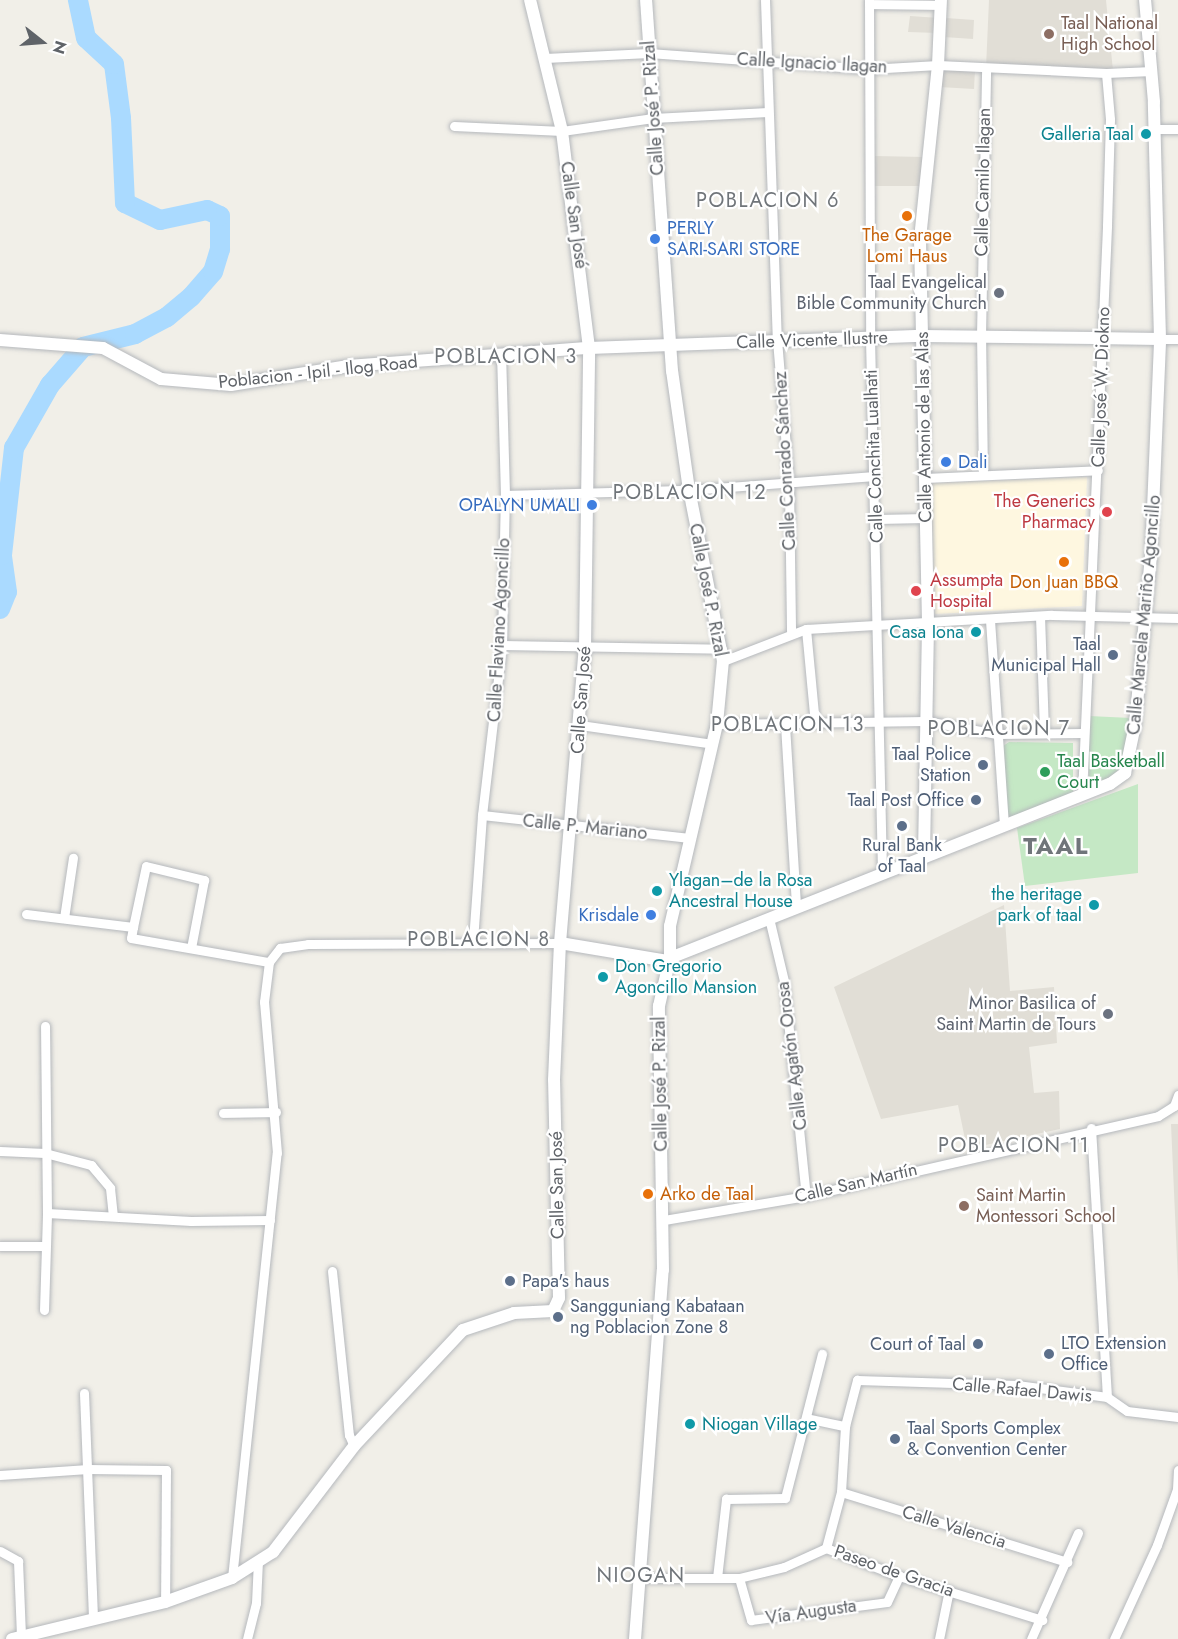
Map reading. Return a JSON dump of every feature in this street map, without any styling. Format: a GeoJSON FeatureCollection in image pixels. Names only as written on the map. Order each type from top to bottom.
{"type":"FeatureCollection","features":[{"type":"Feature","properties":{"kind":"street","name":"Calle San José"},"geometry":{"type":"LineString","coordinates":[[354,1446],[463,1330],[514,1313],[553,1311],[559,1299],[554,1080],[560,943],[585,647],[589,492],[589,348],[562,131],[530,0]]}},
{"type":"Feature","properties":{"kind":"street","name":"Calle José P. Rizal"},"geometry":{"type":"LineString","coordinates":[[635,1639],[660,1317],[664,1220],[657,1052],[658,1006],[668,960],[670,926],[717,724],[723,655],[689,490],[669,346],[646,0]]}},
{"type":"Feature","properties":{"kind":"street","name":"Calle Conrado Sánchez"},"geometry":{"type":"LineString","coordinates":[[765,0],[765,60],[777,340],[789,484],[791,633]]}},
{"type":"Feature","properties":{"kind":"street","name":"Calle Marcela Mariño Agoncillo"},"geometry":{"type":"LineString","coordinates":[[668,960],[882,871],[1082,795],[1119,779],[1129,765],[1146,616],[1160,339],[1155,129],[1145,0]]}},
{"type":"Feature","properties":{"kind":"street","name":"Calle Conchita Lualhati"},"geometry":{"type":"LineString","coordinates":[[882,871],[877,519],[870,338],[869,2],[940,2]]}},
{"type":"Feature","properties":{"kind":"street","name":"Calle Antonio de las Alas"},"geometry":{"type":"LineString","coordinates":[[924,855],[927,622],[920,239],[938,65],[940,2]]}},
{"type":"Feature","properties":{"kind":"street","name":"Calle Ignacio Ilagan"},"geometry":{"type":"LineString","coordinates":[[545,58],[650,53],[868,69],[938,65],[1106,73],[1152,71]]}},
{"type":"Feature","properties":{"kind":"street","name":"Calle Camilo Ilagan"},"geometry":{"type":"LineString","coordinates":[[983,475],[981,336],[986,68]]}},
{"type":"Feature","properties":{"kind":"street","name":"Calle José W. Diokno"},"geometry":{"type":"LineString","coordinates":[[1082,795],[1084,702],[1098,470],[1110,119],[1106,73]]}},
{"type":"Feature","properties":{"kind":"street"},"geometry":{"type":"LineString","coordinates":[[454,126],[562,131],[653,118],[768,112]]}},
{"type":"Feature","properties":{"kind":"street"},"geometry":{"type":"LineString","coordinates":[[1155,129],[1178,129]]}},
{"type":"Feature","properties":{"kind":"street","name":"Calle Vicente Ilustre"},"geometry":{"type":"LineString","coordinates":[[501,354],[589,348],[922,336],[1101,335],[1160,339]]}},
{"type":"Feature","properties":{"kind":"street"},"geometry":{"type":"LineString","coordinates":[[1160,339],[1178,339]]}},
{"type":"Feature","properties":{"kind":"street","name":"Poblacion - Ipil - Ilog Road"},"geometry":{"type":"LineString","coordinates":[[0,340],[103,348],[161,379],[231,386],[348,366],[501,354]]}},
{"type":"Feature","properties":{"kind":"street","name":"Calle Flaviano Agoncillo"},"geometry":{"type":"LineString","coordinates":[[473,940],[482,815],[502,645],[505,495],[501,354]]}},
{"type":"Feature","properties":{"kind":"street"},"geometry":{"type":"LineString","coordinates":[[925,478],[1098,470]]}},
{"type":"Feature","properties":{"kind":"street"},"geometry":{"type":"LineString","coordinates":[[505,495],[689,490],[874,476]]}},
{"type":"Feature","properties":{"kind":"street"},"geometry":{"type":"LineString","coordinates":[[877,519],[926,518]]}},
{"type":"Feature","properties":{"kind":"street"},"geometry":{"type":"LineString","coordinates":[[502,645],[723,655],[806,629],[1040,616],[1178,618]]}},
{"type":"Feature","properties":{"kind":"street"},"geometry":{"type":"LineString","coordinates":[[1040,616],[1044,732]]}},
{"type":"Feature","properties":{"kind":"street"},"geometry":{"type":"LineString","coordinates":[[990,620],[1004,825]]}},
{"type":"Feature","properties":{"kind":"street"},"geometry":{"type":"LineString","coordinates":[[806,629],[815,724]]}},
{"type":"Feature","properties":{"kind":"street"},"geometry":{"type":"LineString","coordinates":[[717,724],[926,722],[997,734],[1083,733]]}},
{"type":"Feature","properties":{"kind":"street"},"geometry":{"type":"LineString","coordinates":[[580,725],[713,744]]}},
{"type":"Feature","properties":{"kind":"street"},"geometry":{"type":"LineString","coordinates":[[784,725],[796,906]]}},
{"type":"Feature","properties":{"kind":"street","name":"Calle P. Mariano"},"geometry":{"type":"LineString","coordinates":[[482,815],[690,838]]}},
{"type":"Feature","properties":{"kind":"street"},"geometry":{"type":"LineString","coordinates":[[64,918],[74,858]]}},
{"type":"Feature","properties":{"kind":"street"},"geometry":{"type":"LineString","coordinates":[[191,948],[204,880],[146,866],[131,938],[269,962]]}},
{"type":"Feature","properties":{"kind":"street"},"geometry":{"type":"LineString","coordinates":[[26,914],[133,927]]}},
{"type":"Feature","properties":{"kind":"street","name":"Calle Agatón Orosa"},"geometry":{"type":"LineString","coordinates":[[769,918],[784,981],[807,1196]]}},
{"type":"Feature","properties":{"kind":"street"},"geometry":{"type":"LineString","coordinates":[[232,1578],[270,1220],[276,1112],[269,1077],[264,1002],[269,962],[280,948],[308,944],[473,940],[560,943],[668,960]]}},
{"type":"Feature","properties":{"kind":"street"},"geometry":{"type":"LineString","coordinates":[[44,1310],[43,1246],[48,1213],[45,1153],[45,1026]]}},
{"type":"Feature","properties":{"kind":"street","name":"Calle San Martín"},"geometry":{"type":"LineString","coordinates":[[664,1220],[807,1196],[1091,1128],[1158,1116],[1174,1106],[1178,1095]]}},
{"type":"Feature","properties":{"kind":"street"},"geometry":{"type":"LineString","coordinates":[[223,1113],[276,1112]]}},
{"type":"Feature","properties":{"kind":"street","name":"Calle Rafael Dawis"},"geometry":{"type":"LineString","coordinates":[[825,1548],[842,1492],[841,1459],[845,1426],[857,1380],[1017,1385],[1107,1397],[1091,1128]]}},
{"type":"Feature","properties":{"kind":"street"},"geometry":{"type":"LineString","coordinates":[[0,1151],[45,1153],[91,1164],[110,1188],[113,1216]]}},
{"type":"Feature","properties":{"kind":"street"},"geometry":{"type":"LineString","coordinates":[[48,1213],[270,1220]]}},
{"type":"Feature","properties":{"kind":"street"},"geometry":{"type":"LineString","coordinates":[[0,1246],[43,1246]]}},
{"type":"Feature","properties":{"kind":"street"},"geometry":{"type":"LineString","coordinates":[[0,1551],[18,1561],[17,1638],[93,1616],[165,1602],[232,1578],[273,1552],[354,1446],[350,1436],[332,1271]]}},
{"type":"Feature","properties":{"kind":"street"},"geometry":{"type":"LineString","coordinates":[[717,1578],[726,1499],[785,1498],[822,1354]]}},
{"type":"Feature","properties":{"kind":"street"},"geometry":{"type":"LineString","coordinates":[[84,1393],[93,1616]]}},
{"type":"Feature","properties":{"kind":"street"},"geometry":{"type":"LineString","coordinates":[[1107,1397],[1126,1411],[1178,1416]]}},
{"type":"Feature","properties":{"kind":"street"},"geometry":{"type":"LineString","coordinates":[[806,1418],[845,1426]]}},
{"type":"Feature","properties":{"kind":"street"},"geometry":{"type":"LineString","coordinates":[[0,1475],[88,1468],[166,1470],[165,1602]]}},
{"type":"Feature","properties":{"kind":"street"},"geometry":{"type":"LineString","coordinates":[[1114,1639],[1157,1545],[1177,1489],[1178,1470]]}},
{"type":"Feature","properties":{"kind":"street","name":"Calle Valencia"},"geometry":{"type":"LineString","coordinates":[[842,1492],[1067,1562]]}},
{"type":"Feature","properties":{"kind":"street"},"geometry":{"type":"LineString","coordinates":[[1031,1639],[1042,1620],[1078,1533]]}},
{"type":"Feature","properties":{"kind":"street","name":"Paseo de Gracia"},"geometry":{"type":"LineString","coordinates":[[639,1578],[739,1578],[784,1567],[825,1548],[899,1576],[1042,1620]]}},
{"type":"Feature","properties":{"kind":"street"},"geometry":{"type":"LineString","coordinates":[[247,1639],[256,1603],[258,1561]]}},
{"type":"Feature","properties":{"kind":"street","name":"Vía Augusta"},"geometry":{"type":"LineString","coordinates":[[739,1578],[751,1620],[887,1602],[899,1576]]}},
{"type":"Feature","properties":{"kind":"street"},"geometry":{"type":"LineString","coordinates":[[939,1639],[949,1590]]}},
{"type":"Feature","properties":{"kind":"shaded area","name":"Taal National High School"},"geometry":{"type":"Polygon","coordinates":[[[989,0],[1106,0],[1113,71],[986,68],[989,0]]]}},
{"type":"Feature","properties":{"kind":"shaded area"},"geometry":{"type":"Polygon","coordinates":[[[910,16],[939,18],[938,33],[908,32],[910,16]]]}},
{"type":"Feature","properties":{"kind":"shaded area"},"geometry":{"type":"Polygon","coordinates":[[[946,18],[974,20],[973,39],[944,37],[946,18]]]}},
{"type":"Feature","properties":{"kind":"shaded area"},"geometry":{"type":"Polygon","coordinates":[[[940,67],[975,70],[974,89],[939,87],[940,67]]]}},
{"type":"Feature","properties":{"kind":"shaded area"},"geometry":{"type":"Polygon","coordinates":[[[875,156],[924,157],[924,186],[874,186],[875,156]]]}},
{"type":"Feature","properties":{"kind":"shaded area"},"geometry":{"type":"Polygon","coordinates":[[[1087,477],[1082,606],[935,614],[931,483],[1087,477]]]}},
{"type":"Feature","properties":{"kind":"shaded area"},"geometry":{"type":"Polygon","coordinates":[[[1004,905],[1010,991],[1054,987],[1057,1043],[1029,1047],[1034,1093],[1059,1091],[1060,1129],[967,1149],[958,1105],[881,1119],[834,987],[1004,905]]]}},
{"type":"Feature","properties":{"kind":"shaded area"},"geometry":{"type":"Polygon","coordinates":[[[1171,1124],[1178,1124],[1178,1282],[1171,1124]]]}},
{"type":"Feature","properties":{"kind":"green space"},"geometry":{"type":"Polygon","coordinates":[[[1089,716],[1131,718],[1120,768],[1111,777],[1089,784],[1089,716]]]}},
{"type":"Feature","properties":{"kind":"green space"},"geometry":{"type":"Polygon","coordinates":[[[1009,742],[1073,743],[1073,793],[1007,820],[1003,746],[1009,742]]]}},
{"type":"Feature","properties":{"kind":"green space"},"geometry":{"type":"Polygon","coordinates":[[[1138,784],[1138,873],[1025,886],[1017,828],[1138,784]]]}},
{"type":"Feature","properties":{"kind":"waterway"},"geometry":{"type":"LineString","coordinates":[[0,609],[7,592],[2,555],[14,448],[50,385],[83,347],[135,334],[167,317],[191,297],[213,272],[220,249],[220,216],[207,210],[160,220],[125,203],[121,118],[114,64],[86,38],[78,0]]}},
{"type":"Feature","properties":{"kind":"place","name":"Taal National High School"},"geometry":{"type":"Point","coordinates":[1049,34]}},
{"type":"Feature","properties":{"kind":"place","name":"Galleria Taal"},"geometry":{"type":"Point","coordinates":[1146,134]}},
{"type":"Feature","properties":{"kind":"place","name":"The Garage Lomi Haus"},"geometry":{"type":"Point","coordinates":[907,216]}},
{"type":"Feature","properties":{"kind":"place","name":"PERLY SARI-SARI STORE"},"geometry":{"type":"Point","coordinates":[655,239]}},
{"type":"Feature","properties":{"kind":"place","name":"Taal Evangelical Bible Community Church"},"geometry":{"type":"Point","coordinates":[999,293]}},
{"type":"Feature","properties":{"kind":"place","name":"Dali"},"geometry":{"type":"Point","coordinates":[946,462]}},
{"type":"Feature","properties":{"kind":"place","name":"OPALYN UMALI"},"geometry":{"type":"Point","coordinates":[592,505]}},
{"type":"Feature","properties":{"kind":"place","name":"The Generics Pharmacy"},"geometry":{"type":"Point","coordinates":[1107,512]}},
{"type":"Feature","properties":{"kind":"place","name":"Don Juan BBQ"},"geometry":{"type":"Point","coordinates":[1064,562]}},
{"type":"Feature","properties":{"kind":"place","name":"Assumpta Hospital"},"geometry":{"type":"Point","coordinates":[916,591]}},
{"type":"Feature","properties":{"kind":"place","name":"Casa Iona"},"geometry":{"type":"Point","coordinates":[976,632]}},
{"type":"Feature","properties":{"kind":"place","name":"Taal Municipal Hall"},"geometry":{"type":"Point","coordinates":[1113,655]}},
{"type":"Feature","properties":{"kind":"place","name":"Taal Police Station"},"geometry":{"type":"Point","coordinates":[983,765]}},
{"type":"Feature","properties":{"kind":"place","name":"Taal Basketball Court"},"geometry":{"type":"Point","coordinates":[1045,772]}},
{"type":"Feature","properties":{"kind":"place","name":"Taal Post Office"},"geometry":{"type":"Point","coordinates":[976,800]}},
{"type":"Feature","properties":{"kind":"place","name":"Rural Bank of Taal"},"geometry":{"type":"Point","coordinates":[902,826]}},
{"type":"Feature","properties":{"kind":"place","name":"Ylagan–de la Rosa Ancestral House"},"geometry":{"type":"Point","coordinates":[657,891]}},
{"type":"Feature","properties":{"kind":"place","name":"the heritage park of taal"},"geometry":{"type":"Point","coordinates":[1094,905]}},
{"type":"Feature","properties":{"kind":"place","name":"Krisdale"},"geometry":{"type":"Point","coordinates":[651,915]}},
{"type":"Feature","properties":{"kind":"place","name":"Don Gregorio Agoncillo Mansion"},"geometry":{"type":"Point","coordinates":[603,977]}},
{"type":"Feature","properties":{"kind":"place","name":"Minor Basilica of Saint Martin de Tours"},"geometry":{"type":"Point","coordinates":[1108,1014]}},
{"type":"Feature","properties":{"kind":"place","name":"Arko de Taal"},"geometry":{"type":"Point","coordinates":[648,1194]}},
{"type":"Feature","properties":{"kind":"place","name":"Saint Martin Montessori School"},"geometry":{"type":"Point","coordinates":[964,1206]}},
{"type":"Feature","properties":{"kind":"place","name":"Papa's haus"},"geometry":{"type":"Point","coordinates":[510,1281]}},
{"type":"Feature","properties":{"kind":"place","name":"Sangguniang Kabataan ng Poblacion Zone 8"},"geometry":{"type":"Point","coordinates":[558,1317]}},
{"type":"Feature","properties":{"kind":"place","name":"Court of Taal"},"geometry":{"type":"Point","coordinates":[978,1344]}},
{"type":"Feature","properties":{"kind":"place","name":"LTO Extension Office"},"geometry":{"type":"Point","coordinates":[1049,1354]}},
{"type":"Feature","properties":{"kind":"place","name":"Niogan Village"},"geometry":{"type":"Point","coordinates":[690,1424]}},
{"type":"Feature","properties":{"kind":"place","name":"Taal Sports Complex & Convention Center"},"geometry":{"type":"Point","coordinates":[895,1439]}},
{"type":"Feature","properties":{"kind":"district","name":"POBLACION 6"},"geometry":{"type":"Point","coordinates":[768,200]}},
{"type":"Feature","properties":{"kind":"district","name":"POBLACION 3"},"geometry":{"type":"Point","coordinates":[506,356]}},
{"type":"Feature","properties":{"kind":"district","name":"POBLACION 12"},"geometry":{"type":"Point","coordinates":[690,492]}},
{"type":"Feature","properties":{"kind":"district","name":"POBLACION 13"},"geometry":{"type":"Point","coordinates":[788,724]}},
{"type":"Feature","properties":{"kind":"district","name":"POBLACION 7"},"geometry":{"type":"Point","coordinates":[999,728]}},
{"type":"Feature","properties":{"kind":"district","name":"TAAL"},"geometry":{"type":"Point","coordinates":[1056,846]}},
{"type":"Feature","properties":{"kind":"district","name":"POBLACION 8"},"geometry":{"type":"Point","coordinates":[479,939]}},
{"type":"Feature","properties":{"kind":"district","name":"POBLACION 11"},"geometry":{"type":"Point","coordinates":[1014,1145]}},
{"type":"Feature","properties":{"kind":"district","name":"NIOGAN"},"geometry":{"type":"Point","coordinates":[641,1575]}}]}
